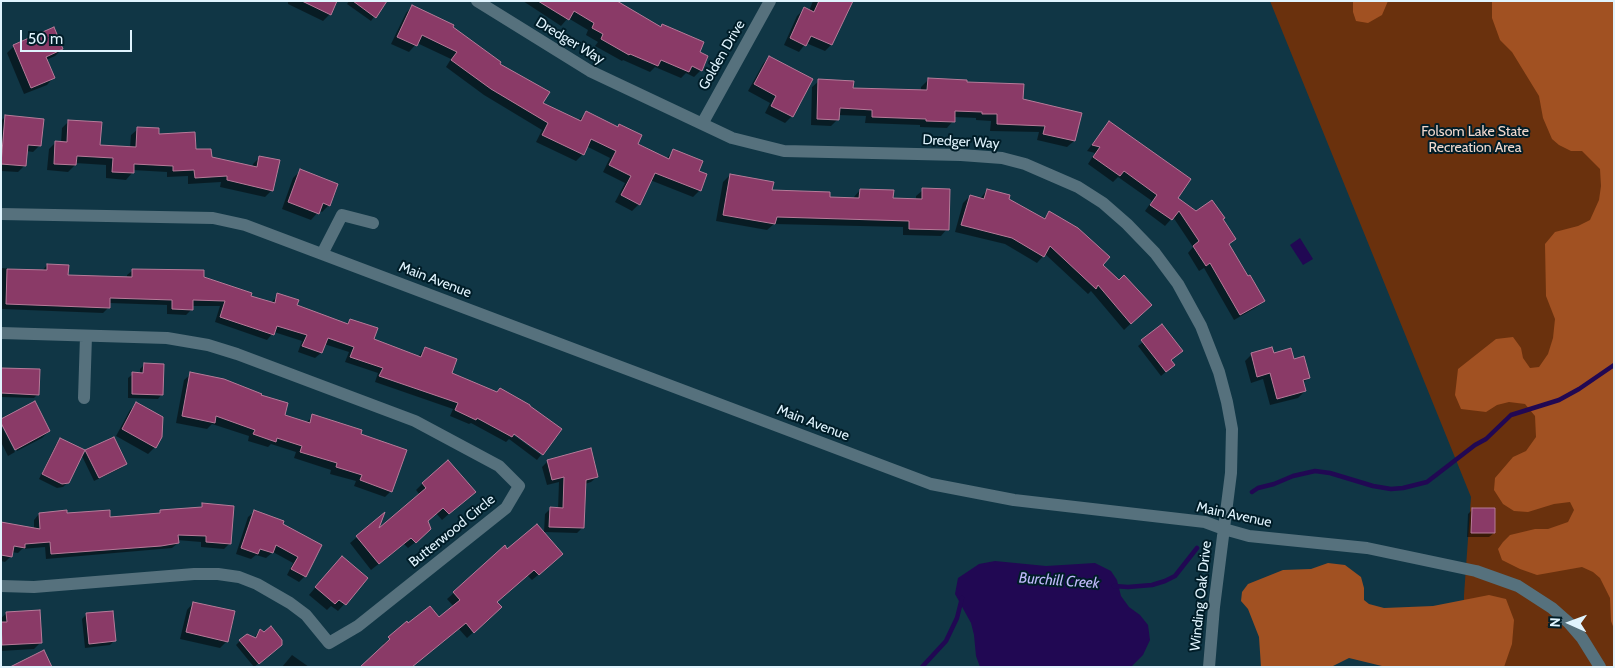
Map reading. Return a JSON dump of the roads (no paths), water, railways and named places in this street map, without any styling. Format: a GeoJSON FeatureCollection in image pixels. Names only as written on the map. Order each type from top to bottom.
{"type":"FeatureCollection","features":[{"type":"Feature","properties":{"kind":"street","name":"Dredger Way"},"geometry":{"type":"LineString","coordinates":[[477,1],[590,71],[732,138],[784,151],[961,155],[1002,158],[1026,164],[1054,175],[1103,203],[1155,253],[1178,284],[1201,326],[1219,372],[1232,429],[1231,473],[1224,529]]}},
{"type":"Feature","properties":{"kind":"street","name":"Golden Drive"},"geometry":{"type":"LineString","coordinates":[[702,124],[770,1]]}},
{"type":"Feature","properties":{"kind":"street","name":"Main Avenue"},"geometry":{"type":"LineString","coordinates":[[1,214],[224,220],[245,225],[931,484],[1014,500],[1205,522],[1252,536],[1367,548],[1476,571],[1518,586],[1552,608],[1569,623],[1593,654],[1600,667]]}},
{"type":"Feature","properties":{"kind":"street"},"geometry":{"type":"LineString","coordinates":[[322,254],[342,215],[372,223]]}},
{"type":"Feature","properties":{"kind":"street","name":"Butterwood Circle"},"geometry":{"type":"LineString","coordinates":[[1,334],[167,338],[208,345],[415,420],[499,466],[519,486],[506,508],[358,626],[329,643],[306,615],[290,603],[274,592],[239,577],[218,574],[194,574],[34,587],[1,586]]}},
{"type":"Feature","properties":{"kind":"street"},"geometry":{"type":"LineString","coordinates":[[84,398],[86,336]]}},
{"type":"Feature","properties":{"kind":"street","name":"Winding Oak Drive"},"geometry":{"type":"LineString","coordinates":[[1209,667],[1214,607],[1224,529]]}},
{"type":"Feature","properties":{"kind":"water"},"geometry":{"type":"Polygon","coordinates":[[[1300,238],[1313,259],[1303,265],[1290,245],[1300,238]]]}},
{"type":"Feature","properties":{"kind":"water"},"geometry":{"type":"Polygon","coordinates":[[[995,561],[1046,566],[1095,563],[1111,571],[1117,580],[1121,596],[1129,607],[1140,615],[1148,625],[1150,640],[1143,655],[1131,667],[980,667],[976,656],[971,623],[955,594],[958,578],[979,564],[995,561]]]}},
{"type":"Feature","properties":{"kind":"waterway"},"geometry":{"type":"LineString","coordinates":[[1252,492],[1258,488],[1293,476],[1315,471],[1330,473],[1373,486],[1391,489],[1427,482],[1475,445],[1486,439],[1511,415],[1559,400],[1614,365]]}},
{"type":"Feature","properties":{"kind":"waterway","name":"Burchill Creek"},"geometry":{"type":"LineString","coordinates":[[1114,586],[1152,585],[1165,581],[1175,576],[1197,548]]}},
{"type":"Feature","properties":{"kind":"waterway","name":"Burchill Creek"},"geometry":{"type":"LineString","coordinates":[[922,667],[946,641],[957,618],[962,598]]}},
{"type":"Feature","properties":{"kind":"park label","name":"Folsom Lake State Recreation Area"},"geometry":{"type":"Point","coordinates":[1475,140]}}]}
